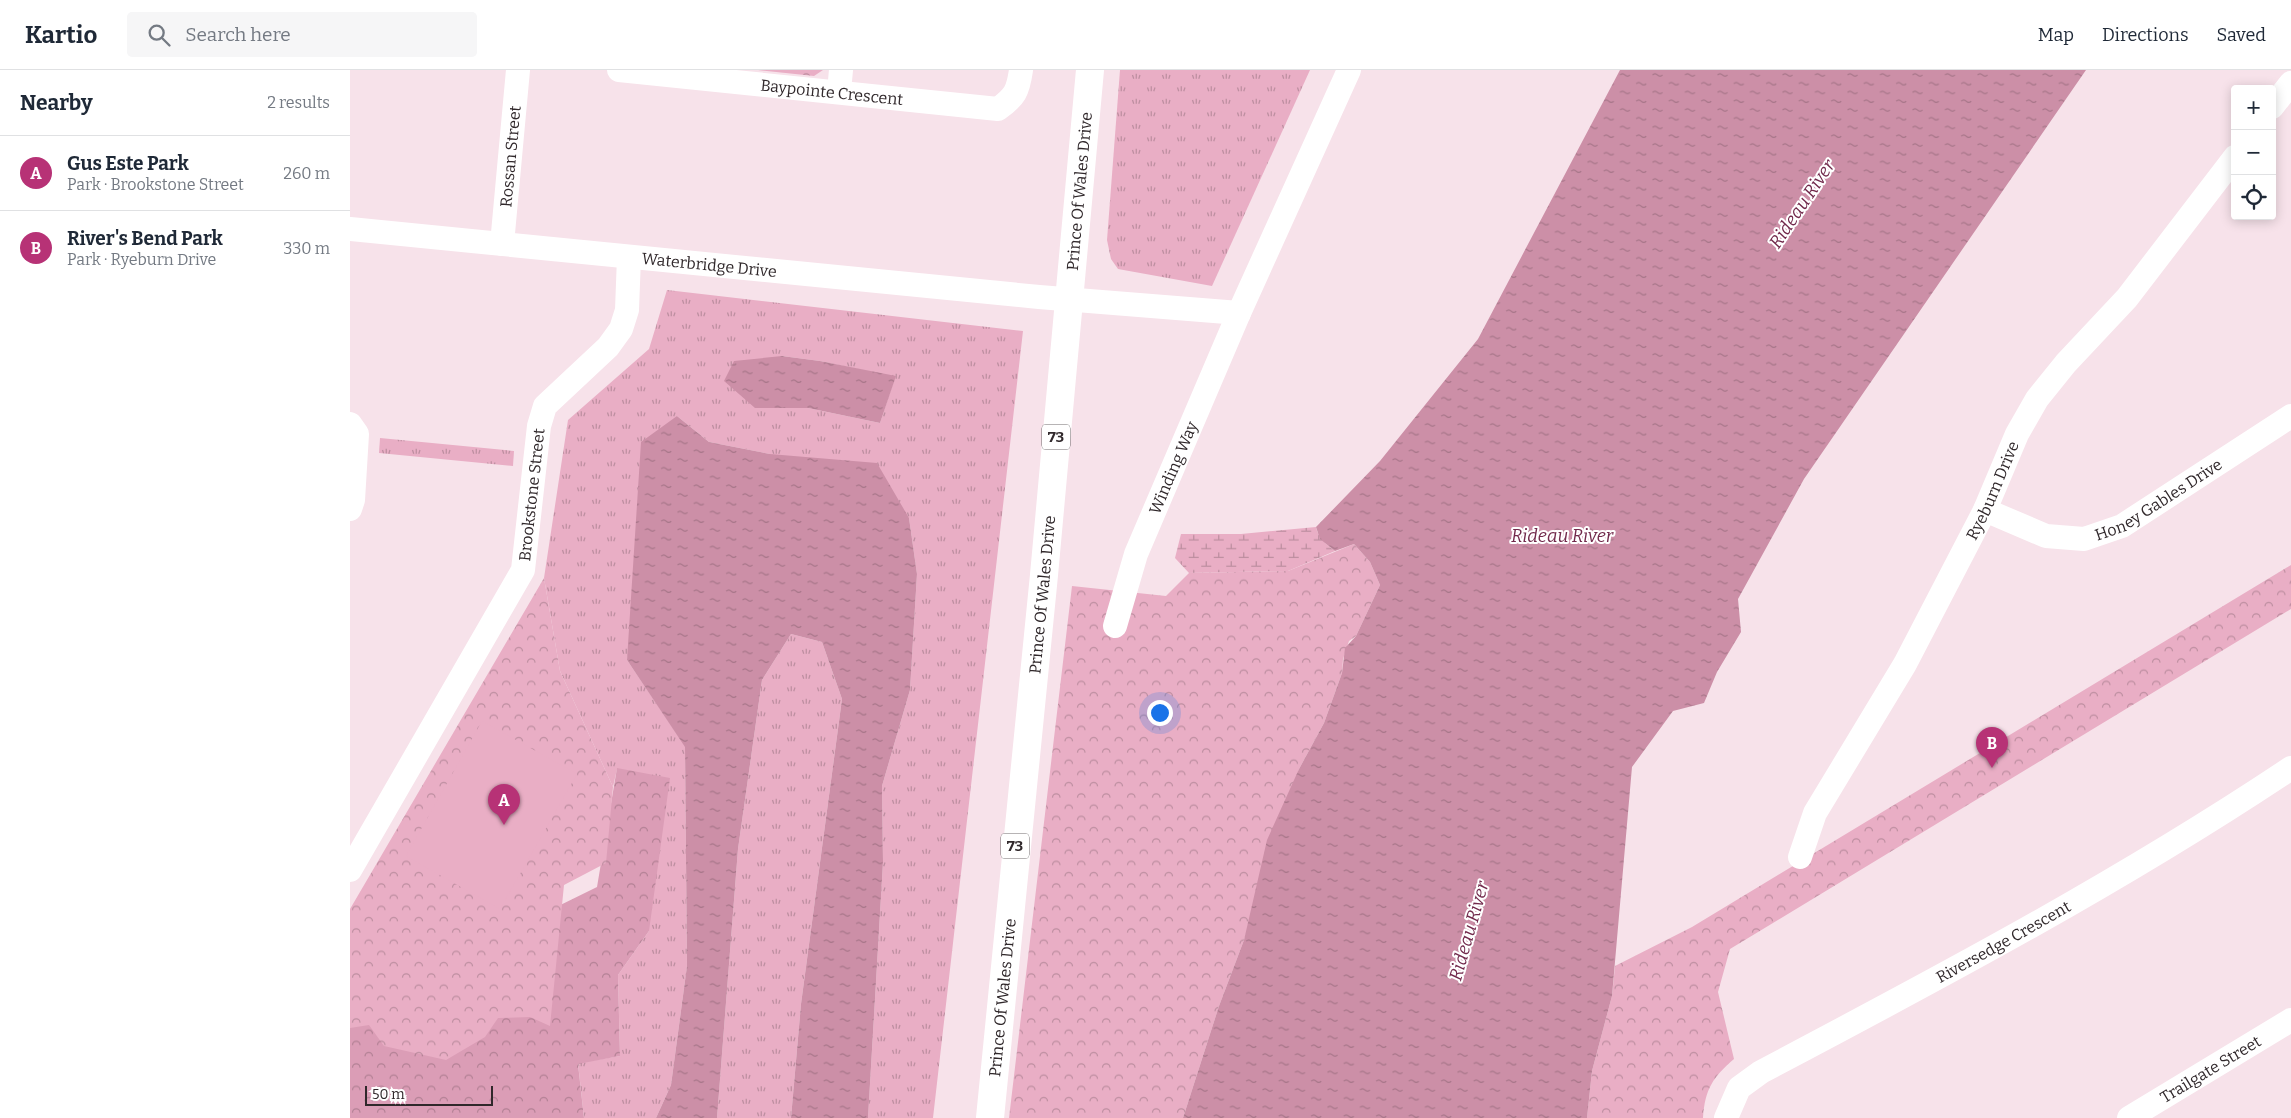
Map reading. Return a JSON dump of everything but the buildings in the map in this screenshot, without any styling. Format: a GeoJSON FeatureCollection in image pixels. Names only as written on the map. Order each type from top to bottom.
{"type":"FeatureCollection","features":[{"type":"Feature","properties":{"kind":"main road","name":"Prince Of Wales Drive"},"geometry":{"type":"LineString","coordinates":[[990,1118],[1025,741],[1044,575],[1090,70]]}},
{"type":"Feature","properties":{"kind":"street","name":"Rossan Street"},"geometry":{"type":"LineString","coordinates":[[502,244],[518,70]]}},
{"type":"Feature","properties":{"kind":"street","name":"Baypointe Crescent"},"geometry":{"type":"LineString","coordinates":[[619,70],[840,81],[998,108],[1013,98],[1020,70]]}},
{"type":"Feature","properties":{"kind":"street","name":"Winding Way"},"geometry":{"type":"LineString","coordinates":[[1115,626],[1136,554],[1239,313],[1349,70]]}},
{"type":"Feature","properties":{"kind":"street"},"geometry":{"type":"LineString","coordinates":[[2276,103],[2291,83]]}},
{"type":"Feature","properties":{"kind":"street","name":"Ryeburn Drive"},"geometry":{"type":"LineString","coordinates":[[1800,857],[1815,813],[1905,664],[1986,510],[2017,434],[2037,399],[2066,364],[2127,298],[2231,162]]}},
{"type":"Feature","properties":{"kind":"street","name":"Waterbridge Drive"},"geometry":{"type":"LineString","coordinates":[[350,229],[1068,300]]}},
{"type":"Feature","properties":{"kind":"street","name":"Brookstone Street"},"geometry":{"type":"LineString","coordinates":[[350,869],[523,570],[539,426],[545,406],[608,347],[621,329],[627,310],[629,257]]}},
{"type":"Feature","properties":{"kind":"street"},"geometry":{"type":"LineString","coordinates":[[1068,300],[1239,313]]}},
{"type":"Feature","properties":{"kind":"street","name":"Honey Gables Drive"},"geometry":{"type":"LineString","coordinates":[[1986,510],[2046,536],[2084,539],[2122,526],[2291,416]]}},
{"type":"Feature","properties":{"kind":"street"},"geometry":{"type":"LineString","coordinates":[[350,424],[357,434],[353,500],[350,509]]}},
{"type":"Feature","properties":{"kind":"street","name":"Riversedge Crescent"},"geometry":{"type":"LineString","coordinates":[[1726,1118],[1739,1088],[1761,1072],[1968,962],[2229,809],[2291,768]]}},
{"type":"Feature","properties":{"kind":"street","name":"Trailgate Street"},"geometry":{"type":"LineString","coordinates":[[2130,1118],[2291,1020]]}},
{"type":"Feature","properties":{"kind":"green space"},"geometry":{"type":"Polygon","coordinates":[[[758,70],[823,70],[814,76],[758,70]]]}},
{"type":"Feature","properties":{"kind":"green space"},"geometry":{"type":"Polygon","coordinates":[[[1120,70],[1310,70],[1212,286],[1118,269],[1111,259],[1107,240],[1120,70]]]}},
{"type":"Feature","properties":{"kind":"green space"},"geometry":{"type":"Polygon","coordinates":[[[667,290],[1023,331],[933,1118],[868,1118],[883,862],[882,786],[910,690],[917,574],[909,518],[770,454],[709,442],[677,416],[627,660],[685,746],[687,966],[671,1085],[656,1118],[584,1118],[578,1063],[620,1056],[618,975],[649,931],[617,769],[613,787],[560,671],[544,578],[568,420],[649,349],[667,290]],[[782,356],[755,408],[808,408],[880,423],[895,377],[820,361],[782,356]]]}},
{"type":"Feature","properties":{"kind":"green space"},"geometry":{"type":"Polygon","coordinates":[[[380,438],[514,451],[513,466],[379,453],[380,438]]]}},
{"type":"Feature","properties":{"kind":"green space"},"geometry":{"type":"Polygon","coordinates":[[[1316,527],[1321,538],[1335,551],[1288,571],[1189,573],[1175,558],[1181,534],[1241,534],[1316,527]]]}},
{"type":"Feature","properties":{"kind":"green space"},"geometry":{"type":"Polygon","coordinates":[[[1354,544],[1370,562],[1380,585],[1356,636],[1349,641],[1343,659],[1342,673],[1324,723],[1299,769],[1244,940],[1219,1006],[1183,1118],[1009,1118],[1072,586],[1166,596],[1189,573],[1288,571],[1354,544]]]}},
{"type":"Feature","properties":{"kind":"green space"},"geometry":{"type":"Polygon","coordinates":[[[2291,565],[2291,609],[1730,949],[1718,992],[1734,1059],[1711,1084],[1703,1118],[1587,1118],[1592,1071],[1612,996],[1615,966],[1692,927],[2291,565]]]}},
{"type":"Feature","properties":{"kind":"green space"},"geometry":{"type":"Polygon","coordinates":[[[544,578],[560,671],[613,787],[606,863],[564,885],[550,1026],[530,1017],[498,1018],[485,1037],[446,1060],[384,1046],[369,1025],[350,1028],[350,909],[544,578]]]}},
{"type":"Feature","properties":{"kind":"green space"},"geometry":{"type":"Polygon","coordinates":[[[791,634],[822,642],[842,699],[801,1004],[791,1118],[717,1118],[738,849],[762,680],[791,634]]]}},
{"type":"Feature","properties":{"kind":"green space"},"geometry":{"type":"Polygon","coordinates":[[[482,721],[577,774],[500,909],[406,856],[482,721]]]}},
{"type":"Feature","properties":{"kind":"green space"},"geometry":{"type":"Polygon","coordinates":[[[617,768],[670,778],[649,931],[618,975],[620,1056],[578,1064],[584,1118],[350,1118],[350,1003],[373,997],[597,887],[617,768]]]}},
{"type":"Feature","properties":{"kind":"water","name":"Rideau River"},"geometry":{"type":"Polygon","coordinates":[[[1620,70],[2086,70],[1804,479],[1738,599],[1741,632],[1717,672],[1704,703],[1673,711],[1632,767],[1612,996],[1592,1071],[1587,1118],[1183,1118],[1219,1006],[1244,940],[1267,840],[1299,769],[1324,723],[1342,673],[1345,648],[1356,636],[1380,585],[1370,562],[1354,544],[1335,551],[1320,539],[1316,527],[1380,461],[1478,339],[1620,70]]]}},
{"type":"Feature","properties":{"kind":"water"},"geometry":{"type":"Polygon","coordinates":[[[782,356],[820,361],[896,376],[880,423],[808,408],[755,408],[724,381],[734,361],[782,356]]]}},
{"type":"Feature","properties":{"kind":"water"},"geometry":{"type":"Polygon","coordinates":[[[677,416],[709,442],[770,454],[877,463],[909,518],[917,574],[910,690],[882,786],[883,862],[868,1118],[791,1118],[801,1004],[842,699],[822,642],[791,634],[762,680],[738,849],[717,1118],[656,1118],[671,1085],[687,966],[685,747],[627,660],[641,442],[677,416]]]}},
{"type":"Feature","properties":{"kind":"place","name":"River's Bend Park"},"geometry":{"type":"Point","coordinates":[1992,768]}},
{"type":"Feature","properties":{"kind":"place","name":"Gus Este Park"},"geometry":{"type":"Point","coordinates":[504,825]}}]}
